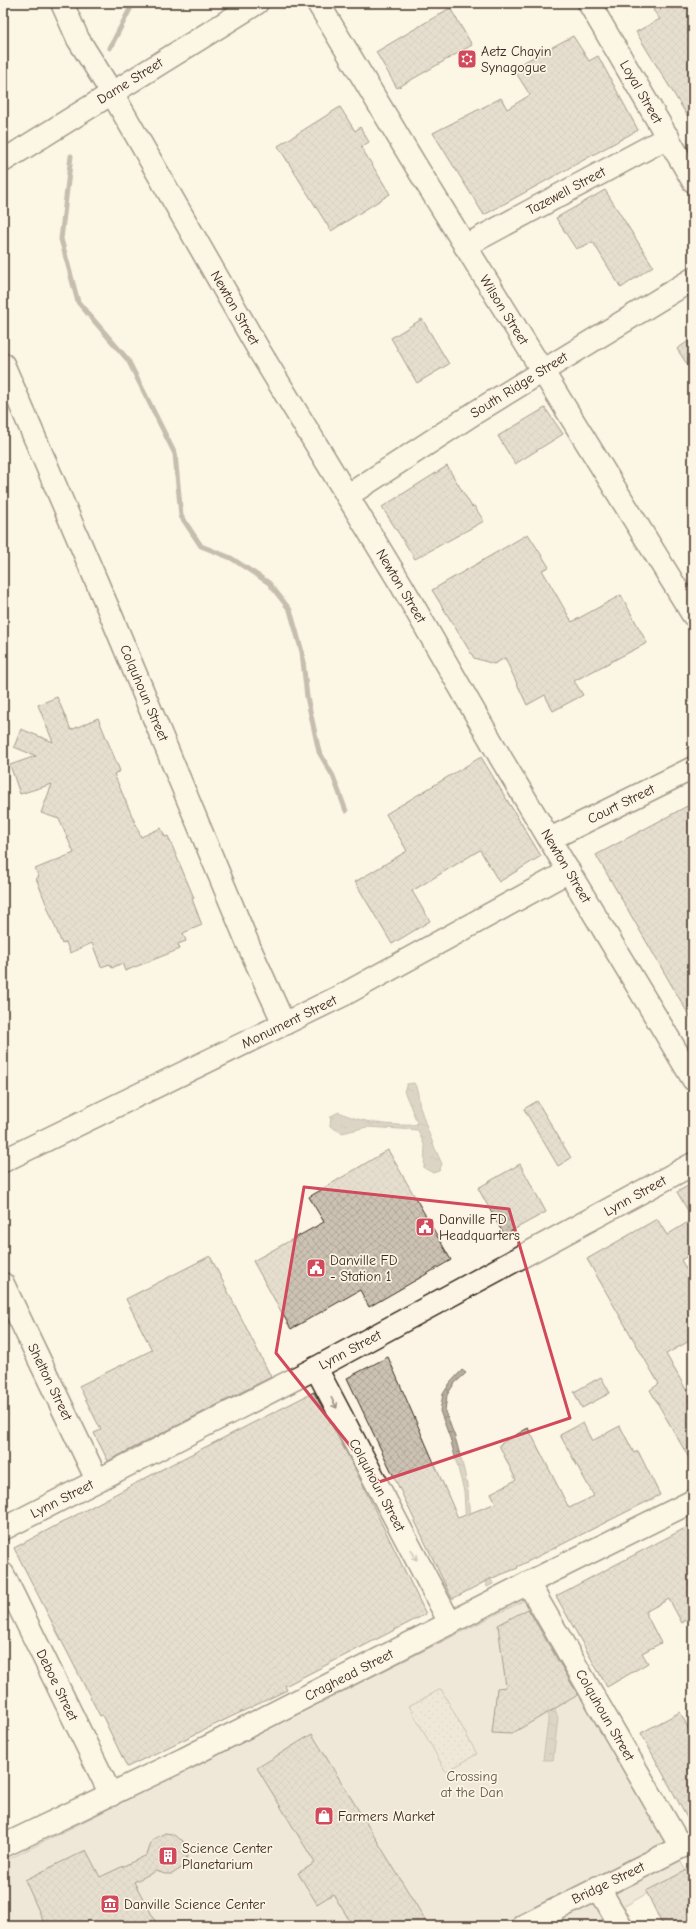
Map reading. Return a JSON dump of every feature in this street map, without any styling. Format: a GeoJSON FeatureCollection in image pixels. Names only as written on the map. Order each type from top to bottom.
{"type":"FeatureCollection","features":[{"type":"Feature","properties":{"kind":"street","name":"Newton Street"},"geometry":{"type":"LineString","coordinates":[[62,3],[78,39],[112,92],[260,352],[402,586],[693,1079]]}},
{"type":"Feature","properties":{"kind":"street","name":"Dame Street"},"geometry":{"type":"LineString","coordinates":[[3,161],[257,3]]}},
{"type":"Feature","properties":{"kind":"street","name":"Wilson Street"},"geometry":{"type":"LineString","coordinates":[[318,3],[465,246],[693,615]]}},
{"type":"Feature","properties":{"kind":"street","name":"Loyal Street"},"geometry":{"type":"LineString","coordinates":[[598,6],[693,181]]}},
{"type":"Feature","properties":{"kind":"street","name":"Tazewell Street"},"geometry":{"type":"LineString","coordinates":[[465,246],[668,137]]}},
{"type":"Feature","properties":{"kind":"street","name":"South Ridge Street"},"geometry":{"type":"LineString","coordinates":[[347,496],[476,412],[693,279]]}},
{"type":"Feature","properties":{"kind":"street","name":"Colquhoun Street"},"geometry":{"type":"LineString","coordinates":[[3,364],[112,615],[284,1024]]}},
{"type":"Feature","properties":{"kind":"street","name":"Court Street"},"geometry":{"type":"LineString","coordinates":[[550,839],[693,768]]}},
{"type":"Feature","properties":{"kind":"street","name":"Monument Street"},"geometry":{"type":"LineString","coordinates":[[3,1161],[343,995],[569,871]]}},
{"type":"Feature","properties":{"kind":"street","name":"Lynn Street"},"geometry":{"type":"LineString","coordinates":[[3,1529],[316,1368],[693,1164]]}},
{"type":"Feature","properties":{"kind":"street","name":"Shelton Street"},"geometry":{"type":"LineString","coordinates":[[3,1284],[97,1480]]}},
{"type":"Feature","properties":{"kind":"street","name":"Colquhoun Street"},"geometry":{"type":"LineString","coordinates":[[316,1368],[450,1623]]}},
{"type":"Feature","properties":{"kind":"street","name":"Craghead Street"},"geometry":{"type":"LineString","coordinates":[[3,1846],[184,1759],[528,1583],[693,1501]]}},
{"type":"Feature","properties":{"kind":"street","name":"Deboe Street"},"geometry":{"type":"LineString","coordinates":[[3,1574],[111,1795]]}},
{"type":"Feature","properties":{"kind":"street","name":"Colquhoun Street"},"geometry":{"type":"LineString","coordinates":[[528,1583],[687,1844]]}},
{"type":"Feature","properties":{"kind":"street","name":"Bridge Street"},"geometry":{"type":"LineString","coordinates":[[523,1926],[598,1887],[687,1844]]}},
{"type":"Feature","properties":{"kind":"street"},"geometry":{"type":"LineString","coordinates":[[598,1887],[621,1926]]}},
{"type":"Feature","properties":{"kind":"highlighted area"},"geometry":{"type":"Polygon","coordinates":[[[304,1187],[509,1209],[570,1418],[379,1482],[276,1353],[304,1187]]]}},
{"type":"Feature","properties":{"kind":"green space","name":"Crossing at the Dan"},"geometry":{"type":"Polygon","coordinates":[[[527,1599],[686,1871],[590,1926],[3,1926],[3,1862],[527,1599]]]}},
{"type":"Feature","properties":{"kind":"green space"},"geometry":{"type":"Polygon","coordinates":[[[441,1689],[477,1754],[446,1772],[409,1706],[441,1689]]]}},
{"type":"Feature","properties":{"kind":"water"},"geometry":{"type":"Polygon","coordinates":[[[414,1083],[417,1089],[420,1107],[425,1122],[442,1164],[439,1171],[433,1173],[424,1168],[425,1147],[418,1130],[367,1127],[342,1133],[330,1126],[331,1116],[339,1112],[357,1119],[376,1123],[416,1125],[417,1122],[404,1091],[407,1084],[414,1083]]]}},
{"type":"Feature","properties":{"kind":"water"},"geometry":{"type":"Polygon","coordinates":[[[462,1370],[466,1373],[454,1384],[447,1395],[445,1411],[455,1437],[464,1470],[468,1491],[470,1523],[493,1584],[487,1587],[466,1524],[464,1491],[450,1438],[440,1411],[443,1394],[450,1383],[462,1370]]]}},
{"type":"Feature","properties":{"kind":"water"},"geometry":{"type":"Polygon","coordinates":[[[555,1709],[558,1718],[553,1760],[543,1760],[548,1713],[555,1709]]]}},
{"type":"Feature","properties":{"kind":"building"},"geometry":{"type":"Polygon","coordinates":[[[665,3],[693,3],[693,125],[636,32],[660,19],[653,10],[665,3]]]}},
{"type":"Feature","properties":{"kind":"building"},"geometry":{"type":"Polygon","coordinates":[[[450,8],[472,45],[397,88],[376,52],[450,8]]]}},
{"type":"Feature","properties":{"kind":"building"},"geometry":{"type":"Polygon","coordinates":[[[573,36],[589,61],[598,56],[638,130],[484,215],[433,133],[501,98],[507,109],[530,95],[513,68],[573,36]]]}},
{"type":"Feature","properties":{"kind":"building"},"geometry":{"type":"Polygon","coordinates":[[[340,107],[355,131],[360,127],[369,142],[361,147],[390,194],[331,231],[278,146],[340,107]]]}},
{"type":"Feature","properties":{"kind":"building"},"geometry":{"type":"Polygon","coordinates":[[[605,190],[653,266],[621,288],[593,242],[576,249],[556,218],[605,190]]]}},
{"type":"Feature","properties":{"kind":"building"},"geometry":{"type":"Polygon","coordinates":[[[422,319],[449,364],[417,383],[391,338],[422,319]]]}},
{"type":"Feature","properties":{"kind":"building"},"geometry":{"type":"Polygon","coordinates":[[[693,338],[693,373],[677,349],[693,338]]]}},
{"type":"Feature","properties":{"kind":"building"},"geometry":{"type":"Polygon","coordinates":[[[545,408],[563,434],[515,464],[498,436],[545,408]]]}},
{"type":"Feature","properties":{"kind":"building"},"geometry":{"type":"Polygon","coordinates":[[[447,466],[472,507],[474,506],[484,521],[415,559],[382,507],[447,466]]]}},
{"type":"Feature","properties":{"kind":"building"},"geometry":{"type":"Polygon","coordinates":[[[528,534],[549,567],[542,570],[572,622],[621,595],[647,643],[574,681],[583,695],[553,711],[545,695],[527,705],[505,658],[494,664],[474,658],[432,590],[528,534]]]}},
{"type":"Feature","properties":{"kind":"building"},"geometry":{"type":"Polygon","coordinates":[[[57,697],[71,730],[98,718],[120,771],[114,774],[141,837],[161,828],[165,837],[168,836],[194,898],[192,899],[202,925],[183,933],[186,941],[178,944],[180,949],[125,971],[122,963],[112,968],[110,964],[101,967],[92,943],[70,953],[66,942],[62,944],[36,878],[39,877],[35,869],[74,853],[59,819],[41,813],[52,784],[20,794],[10,765],[36,756],[14,747],[21,729],[53,742],[38,705],[57,697]]]}},
{"type":"Feature","properties":{"kind":"building"},"geometry":{"type":"Polygon","coordinates":[[[481,757],[541,856],[499,882],[480,850],[412,891],[430,921],[392,944],[355,882],[407,851],[386,814],[481,757]]]}},
{"type":"Feature","properties":{"kind":"building"},"geometry":{"type":"Polygon","coordinates":[[[693,803],[693,1022],[596,855],[693,803]]]}},
{"type":"Feature","properties":{"kind":"building"},"geometry":{"type":"Polygon","coordinates":[[[537,1101],[571,1158],[558,1166],[524,1109],[537,1101]]]}},
{"type":"Feature","properties":{"kind":"building"},"geometry":{"type":"Polygon","coordinates":[[[388,1150],[451,1260],[369,1307],[360,1290],[291,1329],[253,1261],[324,1222],[309,1197],[388,1150]]]}},
{"type":"Feature","properties":{"kind":"building"},"geometry":{"type":"Polygon","coordinates":[[[520,1164],[546,1212],[504,1235],[478,1188],[520,1164]]]}},
{"type":"Feature","properties":{"kind":"building"},"geometry":{"type":"Polygon","coordinates":[[[693,1183],[693,1219],[677,1192],[693,1183]]]}},
{"type":"Feature","properties":{"kind":"building"},"geometry":{"type":"Polygon","coordinates":[[[657,1219],[667,1235],[693,1219],[693,1253],[681,1260],[693,1281],[693,1339],[666,1354],[693,1402],[693,1465],[650,1390],[659,1384],[587,1259],[657,1219]]]}},
{"type":"Feature","properties":{"kind":"building"},"geometry":{"type":"Polygon","coordinates":[[[210,1256],[271,1377],[108,1461],[94,1433],[101,1430],[79,1386],[152,1350],[126,1299],[210,1256]]]}},
{"type":"Feature","properties":{"kind":"building"},"geometry":{"type":"Polygon","coordinates":[[[388,1357],[458,1518],[496,1503],[491,1493],[516,1480],[499,1445],[528,1428],[569,1508],[594,1496],[560,1435],[583,1423],[592,1441],[620,1426],[634,1453],[638,1451],[660,1495],[517,1567],[518,1568],[490,1579],[452,1599],[347,1378],[388,1357]]]}},
{"type":"Feature","properties":{"kind":"building"},"geometry":{"type":"Polygon","coordinates":[[[601,1377],[610,1393],[582,1408],[574,1392],[601,1377]]]}},
{"type":"Feature","properties":{"kind":"building"},"geometry":{"type":"Polygon","coordinates":[[[314,1392],[355,1469],[426,1614],[285,1686],[287,1690],[127,1767],[102,1715],[100,1716],[14,1548],[172,1464],[314,1392]]]}},
{"type":"Feature","properties":{"kind":"building"},"geometry":{"type":"Polygon","coordinates":[[[693,1524],[693,1616],[682,1623],[669,1599],[645,1612],[661,1643],[642,1653],[648,1663],[607,1687],[556,1596],[693,1524]]]}},
{"type":"Feature","properties":{"kind":"building"},"geometry":{"type":"Polygon","coordinates":[[[528,1609],[578,1695],[511,1734],[492,1733],[497,1688],[506,1687],[498,1625],[528,1609]]]}},
{"type":"Feature","properties":{"kind":"building"},"geometry":{"type":"Polygon","coordinates":[[[680,1712],[693,1737],[693,1829],[641,1733],[680,1712]]]}},
{"type":"Feature","properties":{"kind":"building","name":"Farmers Market"},"geometry":{"type":"Polygon","coordinates":[[[312,1734],[429,1926],[353,1926],[333,1894],[317,1904],[298,1873],[315,1863],[257,1768],[312,1734]]]}},
{"type":"Feature","properties":{"kind":"building"},"geometry":{"type":"Polygon","coordinates":[[[165,1833],[172,1834],[183,1841],[188,1854],[183,1867],[172,1874],[165,1874],[156,1871],[134,1882],[158,1926],[53,1926],[51,1922],[45,1925],[25,1880],[86,1850],[100,1877],[147,1855],[152,1840],[165,1833]]]}},
{"type":"Feature","properties":{"kind":"building"},"geometry":{"type":"Polygon","coordinates":[[[693,1867],[693,1926],[663,1926],[646,1891],[693,1867]]]}},
{"type":"Feature","properties":{"kind":"waterway"},"geometry":{"type":"LineString","coordinates":[[110,48],[133,3]]}},
{"type":"Feature","properties":{"kind":"waterway"},"geometry":{"type":"LineString","coordinates":[[71,156],[61,239],[78,302],[128,360],[175,454],[181,516],[201,546],[231,558],[269,583],[290,610],[302,652],[307,697],[319,752],[333,776],[346,811]]}},
{"type":"Feature","properties":{"kind":"place","name":"Aetz Chayin Synagogue"},"geometry":{"type":"Point","coordinates":[467,59]}},
{"type":"Feature","properties":{"kind":"place","name":"Danville FD Headquarters"},"geometry":{"type":"Point","coordinates":[425,1227]}},
{"type":"Feature","properties":{"kind":"place","name":"Danville FD - Station 1"},"geometry":{"type":"Point","coordinates":[316,1268]}},
{"type":"Feature","properties":{"kind":"place","name":"Farmers Market"},"geometry":{"type":"Point","coordinates":[324,1816]}},
{"type":"Feature","properties":{"kind":"place","name":"Science Center Planetarium"},"geometry":{"type":"Point","coordinates":[168,1856]}},
{"type":"Feature","properties":{"kind":"place","name":"Danville Science Center"},"geometry":{"type":"Point","coordinates":[110,1904]}}]}
